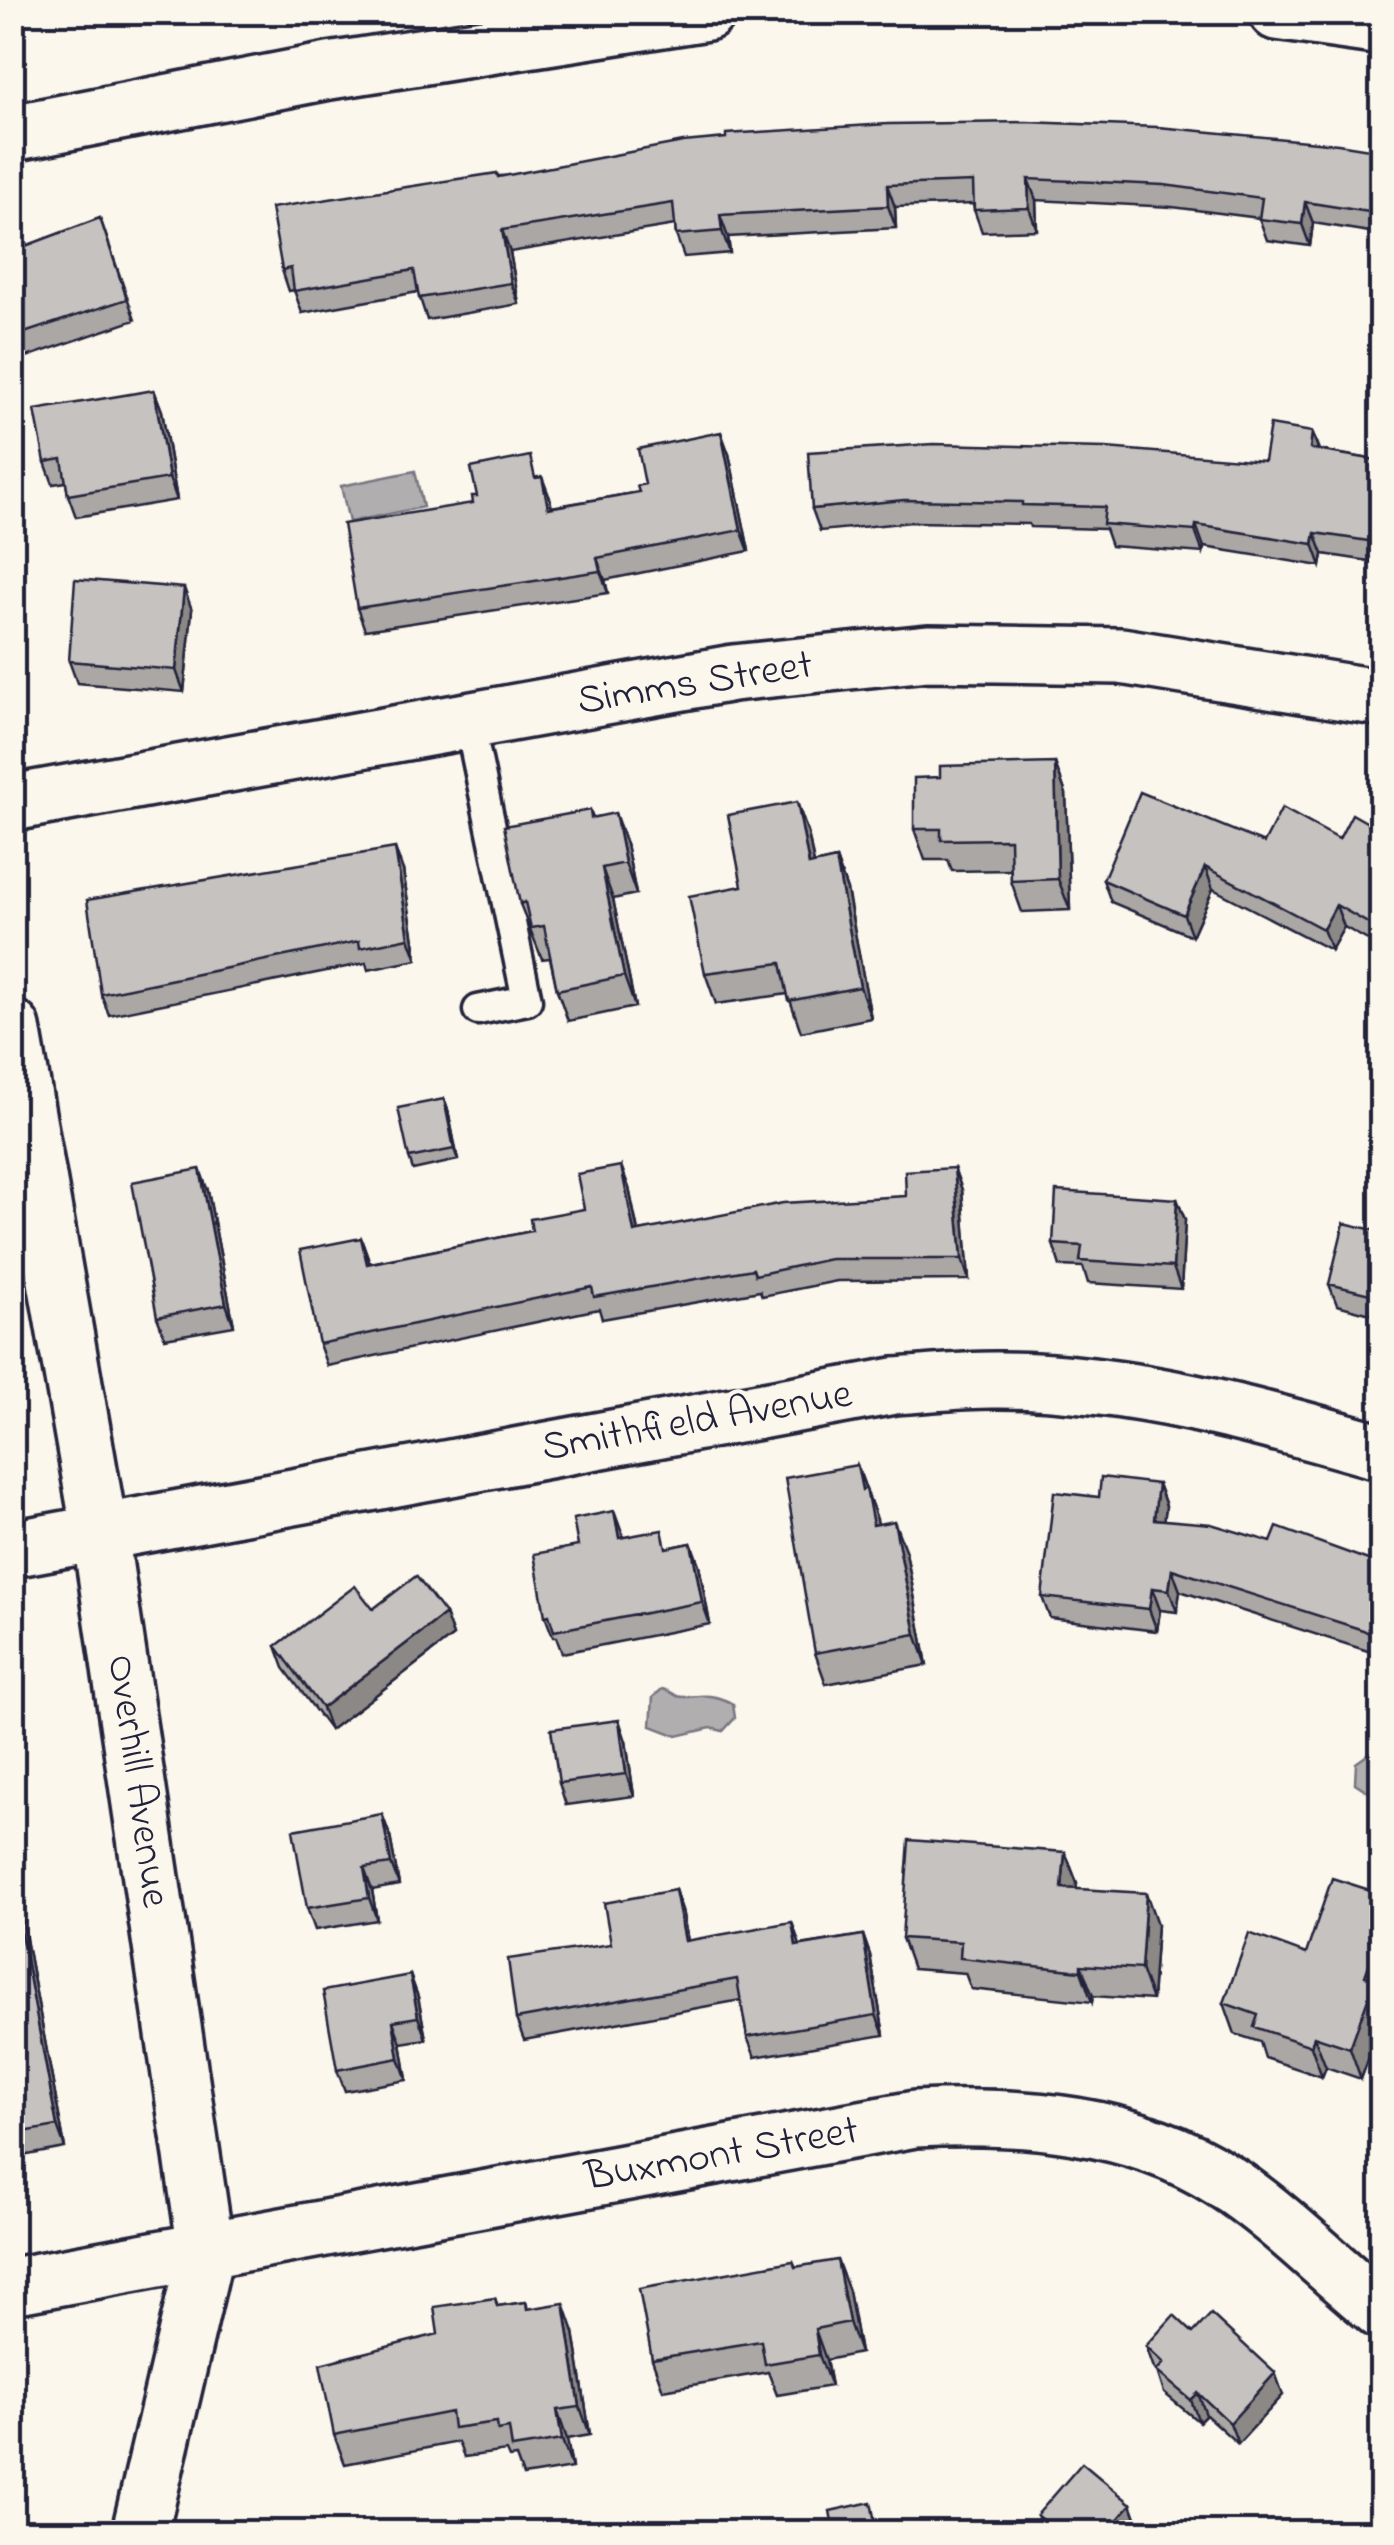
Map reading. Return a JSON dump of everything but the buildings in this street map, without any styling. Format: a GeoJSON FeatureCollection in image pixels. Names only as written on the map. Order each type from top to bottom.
{"type":"FeatureCollection","features":[{"type":"Feature","properties":{"kind":"street"},"geometry":{"type":"LineString","coordinates":[[12,133],[328,70],[707,12]]}},
{"type":"Feature","properties":{"kind":"street"},"geometry":{"type":"LineString","coordinates":[[1277,12],[1382,27]]}},
{"type":"Feature","properties":{"kind":"street","name":"Simms Street"},"geometry":{"type":"LineString","coordinates":[[12,803],[733,673],[928,653],[1120,656],[1382,698]]}},
{"type":"Feature","properties":{"kind":"street","name":"Overhill Avenue"},"geometry":{"type":"LineString","coordinates":[[12,1028],[100,1533],[206,2250],[140,2532]]}},
{"type":"Feature","properties":{"kind":"street","name":"Smithfield Avenue"},"geometry":{"type":"LineString","coordinates":[[12,1548],[855,1393],[930,1384],[1001,1380],[1120,1389],[1268,1419],[1382,1452]]}},
{"type":"Feature","properties":{"kind":"street","name":"Buxmont Street"},"geometry":{"type":"LineString","coordinates":[[12,2286],[915,2119],[998,2115],[1128,2137],[1223,2180],[1382,2312]]}},
{"type":"Feature","properties":{"kind":"lane"},"geometry":{"type":"LineString","coordinates":[[469,721],[527,1000],[478,1010]]}},
{"type":"Feature","properties":{"kind":"shaded area"},"geometry":{"type":"Polygon","coordinates":[[[415,471],[423,507],[349,522],[341,486],[415,471]]]}},
{"type":"Feature","properties":{"kind":"shaded area"},"geometry":{"type":"Polygon","coordinates":[[[662,1689],[682,1697],[723,1699],[733,1704],[735,1718],[723,1731],[711,1728],[677,1736],[651,1726],[653,1697],[662,1689]]]}},
{"type":"Feature","properties":{"kind":"shaded area"},"geometry":{"type":"Polygon","coordinates":[[[1370,1753],[1381,1755],[1381,1800],[1355,1783],[1356,1763],[1370,1753]]]}}]}
